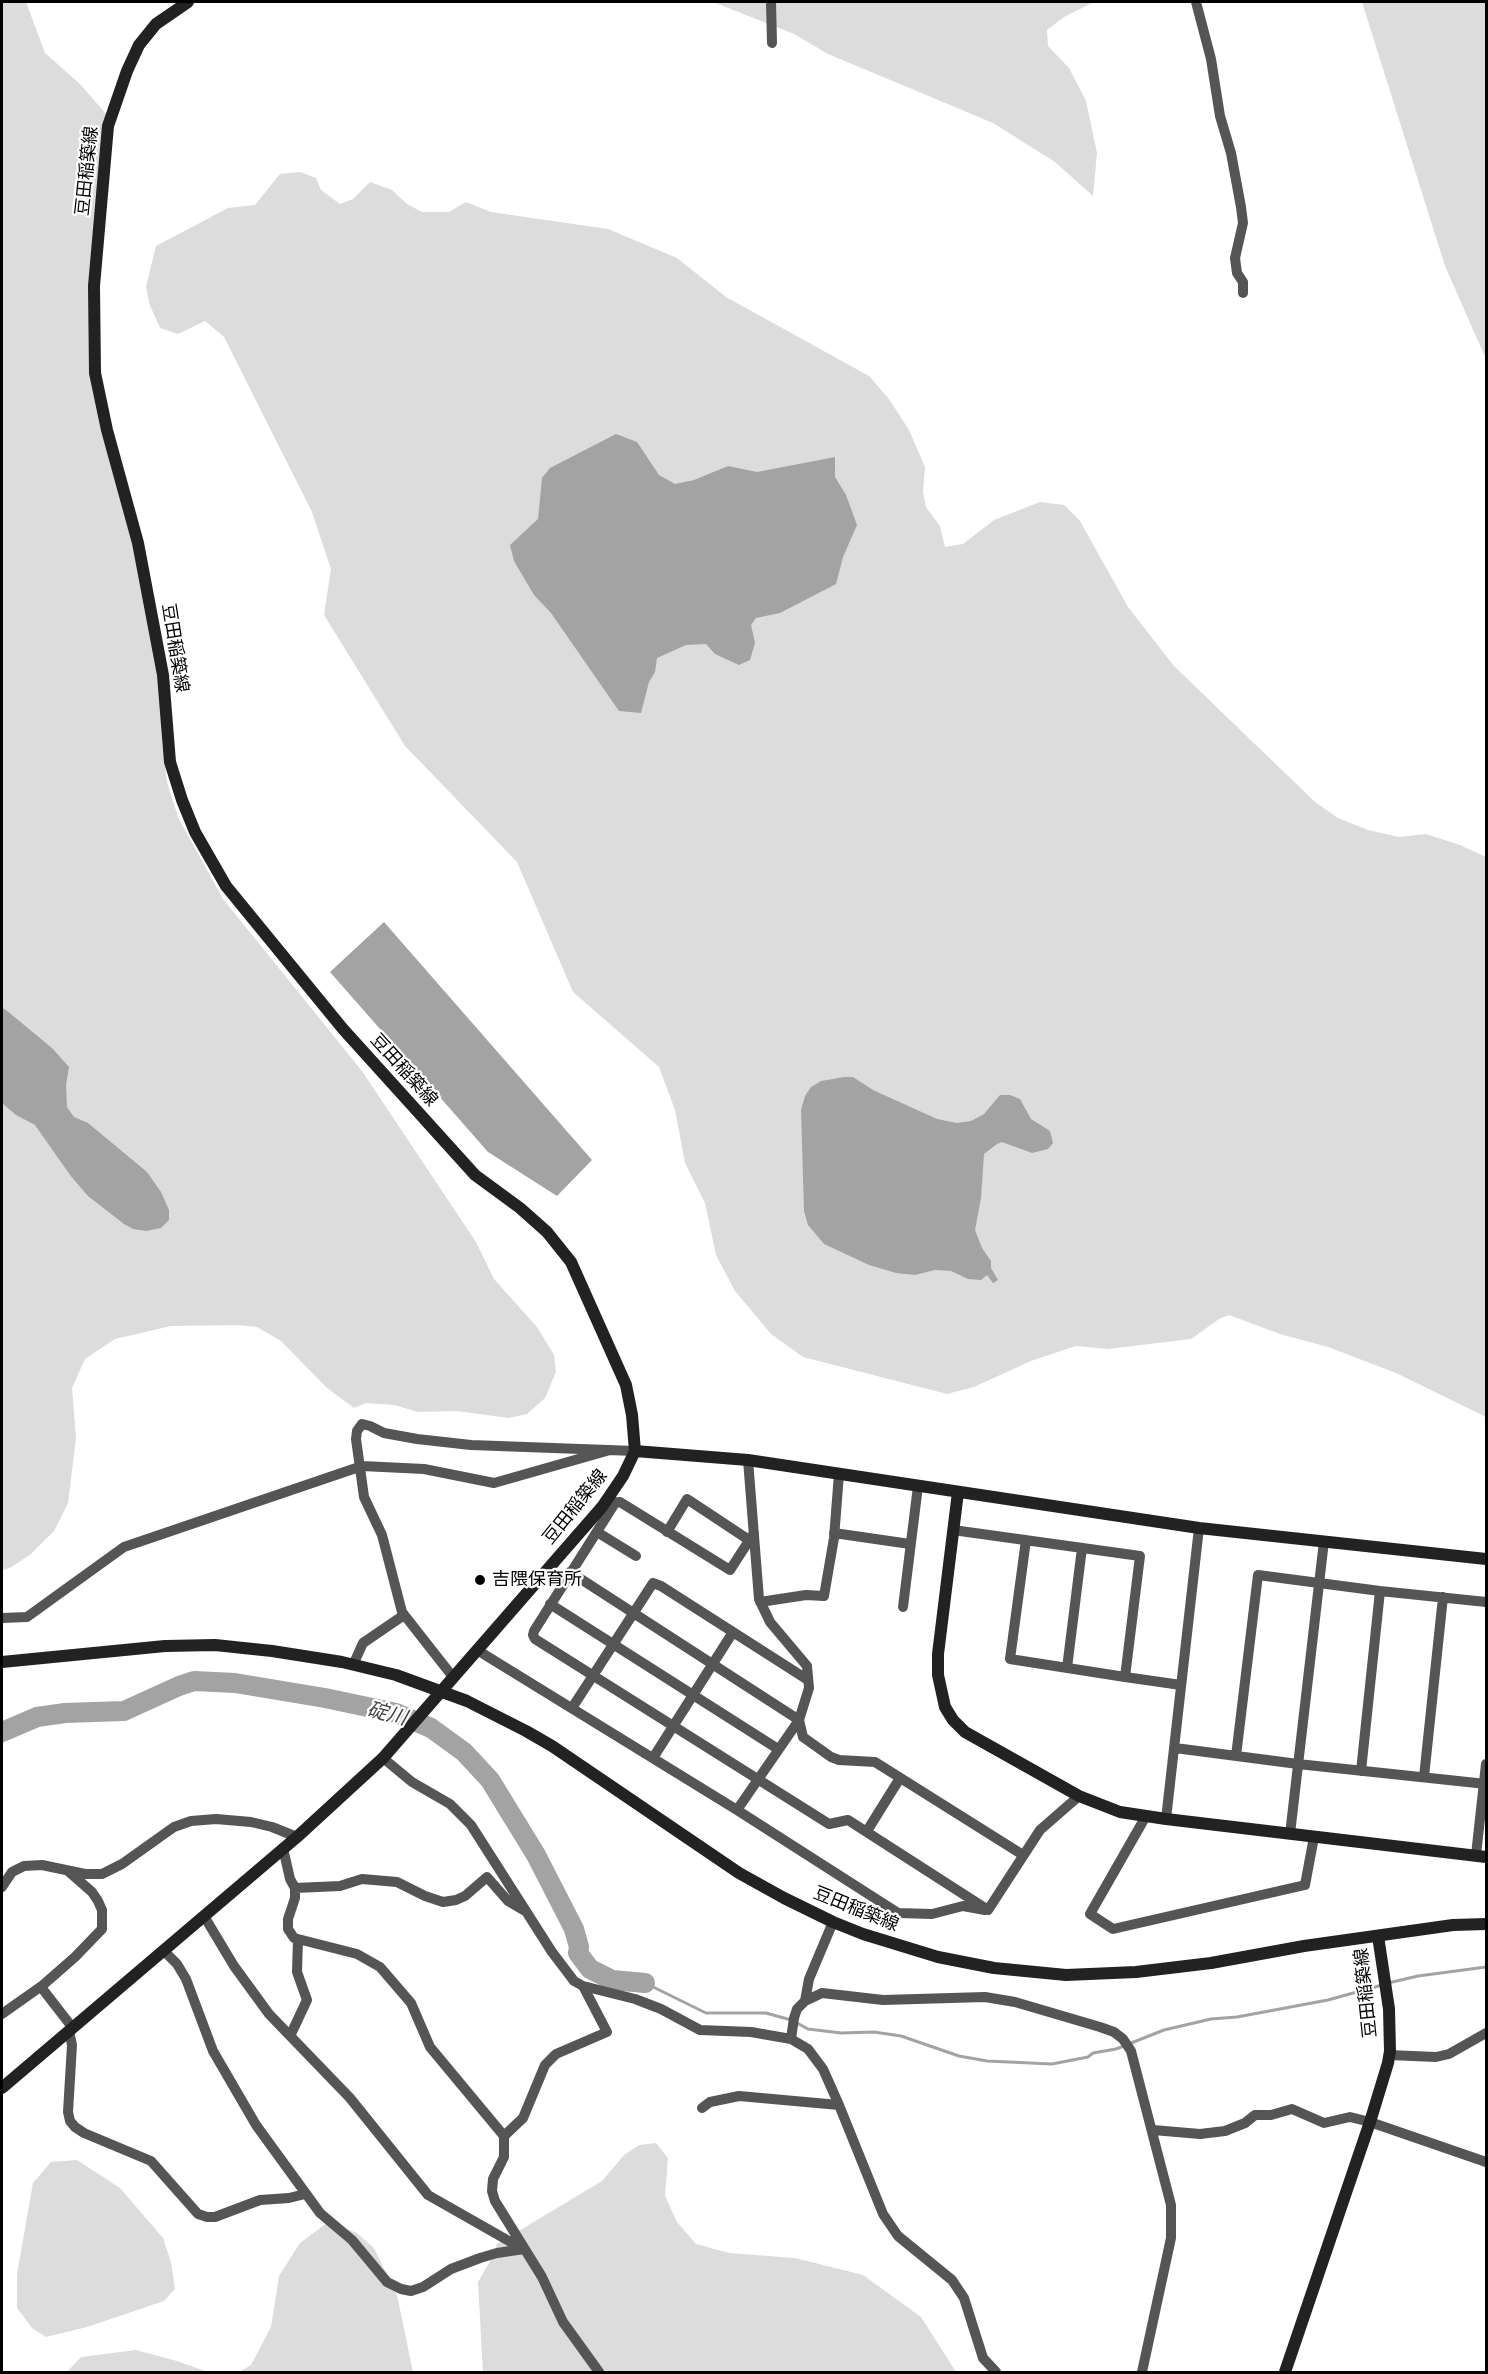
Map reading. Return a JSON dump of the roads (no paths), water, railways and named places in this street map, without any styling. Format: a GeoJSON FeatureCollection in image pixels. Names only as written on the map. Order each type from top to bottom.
{"type":"FeatureCollection","features":[{"type":"Feature","properties":{"kind":"main road","name":"豆田稲築線"},"geometry":{"type":"LineString","coordinates":[[188,2],[156,24],[139,45],[127,71],[108,126],[94,286],[95,373],[107,430],[138,543],[164,675],[170,762],[182,801],[195,832],[226,886],[343,1029],[475,1175],[520,1208],[547,1232],[571,1262],[626,1384],[632,1415],[635,1451],[612,1500],[602,1507],[441,1692],[467,1701],[552,1746],[739,1873],[833,1922],[938,1957],[1017,1971],[1066,1975],[1146,1971],[1378,1936],[1389,2009],[1390,2053],[1370,2122],[1285,2373]]}},
{"type":"Feature","properties":{"kind":"main road"},"geometry":{"type":"LineString","coordinates":[[635,1451],[748,1460],[1199,1528],[1486,1559]]}},
{"type":"Feature","properties":{"kind":"main road"},"geometry":{"type":"LineString","coordinates":[[958,1492],[938,1654],[938,1676],[945,1707],[953,1720],[965,1732],[1079,1796],[1120,1812],[1481,1856]]}},
{"type":"Feature","properties":{"kind":"main road"},"geometry":{"type":"LineString","coordinates":[[2,1662],[165,1646],[215,1645],[272,1651],[353,1665],[396,1676],[441,1692],[383,1758],[297,1837],[2,2088]]}},
{"type":"Feature","properties":{"kind":"main road"},"geometry":{"type":"LineString","coordinates":[[1378,1936],[1453,1925],[1486,1924]]}},
{"type":"Feature","properties":{"kind":"street"},"geometry":{"type":"LineString","coordinates":[[771,2],[772,43]]}},
{"type":"Feature","properties":{"kind":"street"},"geometry":{"type":"LineString","coordinates":[[1196,2],[1211,59],[1220,116],[1231,153],[1244,223],[1235,258],[1237,273],[1243,282],[1243,293]]}},
{"type":"Feature","properties":{"kind":"street"},"geometry":{"type":"LineString","coordinates":[[453,1677],[404,1615],[382,1535],[364,1497],[362,1466],[356,1439],[357,1431],[362,1424],[384,1432],[417,1439],[460,1444],[635,1451]]}},
{"type":"Feature","properties":{"kind":"street"},"geometry":{"type":"LineString","coordinates":[[2,1618],[27,1617],[124,1547],[362,1466],[424,1468],[494,1483],[610,1450]]}},
{"type":"Feature","properties":{"kind":"street"},"geometry":{"type":"LineString","coordinates":[[737,1810],[798,1720],[809,1688],[807,1666],[770,1622],[760,1602],[752,1536],[748,1460]]}},
{"type":"Feature","properties":{"kind":"street"},"geometry":{"type":"LineString","coordinates":[[760,1602],[806,1595],[824,1596],[834,1533],[839,1474]]}},
{"type":"Feature","properties":{"kind":"street"},"geometry":{"type":"LineString","coordinates":[[903,1607],[918,1486]]}},
{"type":"Feature","properties":{"kind":"street"},"geometry":{"type":"LineString","coordinates":[[667,1532],[687,1499],[752,1536]]}},
{"type":"Feature","properties":{"kind":"street"},"geometry":{"type":"LineString","coordinates":[[752,1536],[730,1570],[620,1502],[612,1500],[597,1532],[550,1604],[533,1635],[535,1639],[829,1824],[848,1820],[988,1910]]}},
{"type":"Feature","properties":{"kind":"street"},"geometry":{"type":"LineString","coordinates":[[1166,1819],[1199,1528]]}},
{"type":"Feature","properties":{"kind":"street"},"geometry":{"type":"LineString","coordinates":[[954,1530],[1140,1556],[1125,1677]]}},
{"type":"Feature","properties":{"kind":"street"},"geometry":{"type":"LineString","coordinates":[[597,1532],[636,1556]]}},
{"type":"Feature","properties":{"kind":"street"},"geometry":{"type":"LineString","coordinates":[[834,1533],[910,1544]]}},
{"type":"Feature","properties":{"kind":"street"},"geometry":{"type":"LineString","coordinates":[[1026,1540],[1010,1659],[1181,1685]]}},
{"type":"Feature","properties":{"kind":"street"},"geometry":{"type":"LineString","coordinates":[[1290,1834],[1324,1541]]}},
{"type":"Feature","properties":{"kind":"street"},"geometry":{"type":"LineString","coordinates":[[1067,1668],[1082,1548]]}},
{"type":"Feature","properties":{"kind":"street"},"geometry":{"type":"LineString","coordinates":[[570,1572],[798,1720],[803,1737],[831,1757],[839,1760],[875,1762],[1023,1855]]}},
{"type":"Feature","properties":{"kind":"street"},"geometry":{"type":"LineString","coordinates":[[1236,1756],[1258,1575],[1486,1602]]}},
{"type":"Feature","properties":{"kind":"street"},"geometry":{"type":"LineString","coordinates":[[572,1708],[653,1583],[808,1680]]}},
{"type":"Feature","properties":{"kind":"street"},"geometry":{"type":"LineString","coordinates":[[1361,1771],[1380,1591]]}},
{"type":"Feature","properties":{"kind":"street"},"geometry":{"type":"LineString","coordinates":[[1424,1777],[1443,1597]]}},
{"type":"Feature","properties":{"kind":"street"},"geometry":{"type":"LineString","coordinates":[[550,1604],[778,1749]]}},
{"type":"Feature","properties":{"kind":"street"},"geometry":{"type":"LineString","coordinates":[[353,1665],[363,1643],[404,1615]]}},
{"type":"Feature","properties":{"kind":"street"},"geometry":{"type":"LineString","coordinates":[[653,1758],[733,1632]]}},
{"type":"Feature","properties":{"kind":"street"},"geometry":{"type":"LineString","coordinates":[[477,1650],[898,1912],[932,1914],[963,1906],[988,1910]]}},
{"type":"Feature","properties":{"kind":"street"},"geometry":{"type":"LineString","coordinates":[[1174,1748],[1485,1784]]}},
{"type":"Feature","properties":{"kind":"street"},"geometry":{"type":"LineString","coordinates":[[383,1758],[412,1782],[450,1804],[467,1821],[552,1952],[574,1981],[583,1986],[635,1998],[700,2030],[751,2032],[791,2039],[803,2045],[823,2069],[883,2214],[898,2236],[952,2280],[964,2298],[983,2358],[996,2373]]}},
{"type":"Feature","properties":{"kind":"street"},"geometry":{"type":"LineString","coordinates":[[1481,1856],[1486,1764]]}},
{"type":"Feature","properties":{"kind":"street"},"geometry":{"type":"LineString","coordinates":[[867,1831],[900,1778]]}},
{"type":"Feature","properties":{"kind":"street"},"geometry":{"type":"LineString","coordinates":[[988,1910],[1040,1830],[1079,1796]]}},
{"type":"Feature","properties":{"kind":"street"},"geometry":{"type":"LineString","coordinates":[[1146,1816],[1090,1914],[1113,1929],[1305,1886],[1314,1837]]}},
{"type":"Feature","properties":{"kind":"street"},"geometry":{"type":"LineString","coordinates":[[2,1887],[12,1872],[24,1866],[42,1865],[85,1874],[102,1874],[122,1864],[174,1827],[191,1821],[216,1819],[251,1822],[297,1837]]}},
{"type":"Feature","properties":{"kind":"street"},"geometry":{"type":"LineString","coordinates":[[283,1848],[290,1879],[295,1888],[295,1898],[288,1919],[288,1929],[294,1938],[357,1954],[380,1967],[411,2003],[430,2047],[504,2136],[504,2157],[493,2179],[492,2191],[495,2201],[542,2277],[563,2322],[599,2373]]}},
{"type":"Feature","properties":{"kind":"street"},"geometry":{"type":"LineString","coordinates":[[2,2014],[41,1987],[102,1929],[102,1910],[98,1901],[92,1892],[67,1870]]}},
{"type":"Feature","properties":{"kind":"street"},"geometry":{"type":"LineString","coordinates":[[295,1888],[340,1886],[362,1879],[397,1882],[443,1902],[465,1896],[487,1876],[508,1901],[527,1912]]}},
{"type":"Feature","properties":{"kind":"street"},"geometry":{"type":"LineString","coordinates":[[204,1916],[252,1992],[269,2014],[291,2034],[350,2098],[428,2195],[524,2249]]}},
{"type":"Feature","properties":{"kind":"street"},"geometry":{"type":"LineString","coordinates":[[805,2001],[809,1979],[833,1922]]}},
{"type":"Feature","properties":{"kind":"street"},"geometry":{"type":"LineString","coordinates":[[291,2034],[307,2000],[297,1972],[298,1939]]}},
{"type":"Feature","properties":{"kind":"street"},"geometry":{"type":"LineString","coordinates":[[163,1950],[177,1964],[186,1979],[213,2051],[256,2125],[320,2213],[352,2240],[380,2275],[401,2289],[411,2291],[423,2287],[451,2270],[489,2255],[524,2249]]}},
{"type":"Feature","properties":{"kind":"street"},"geometry":{"type":"LineString","coordinates":[[504,2136],[522,2118],[545,2065],[556,2054],[607,2032],[583,1986]]}},
{"type":"Feature","properties":{"kind":"street"},"geometry":{"type":"LineString","coordinates":[[41,1987],[70,2029],[72,2051],[68,2112],[70,2121],[75,2127],[84,2133],[151,2161],[198,2214],[207,2217],[215,2217],[260,2200],[289,2198],[305,2194]]}},
{"type":"Feature","properties":{"kind":"street"},"geometry":{"type":"LineString","coordinates":[[791,2039],[797,2009],[805,2001],[822,1993],[883,2000],[985,1997],[1015,2002],[1114,2032],[1123,2039],[1131,2051],[1171,2205],[1171,2238],[1142,2373]]}},
{"type":"Feature","properties":{"kind":"street"},"geometry":{"type":"LineString","coordinates":[[1390,2053],[1436,2057],[1449,2055],[1486,2033]]}},
{"type":"Feature","properties":{"kind":"street"},"geometry":{"type":"LineString","coordinates":[[702,2108],[710,2102],[739,2096],[839,2105]]}},
{"type":"Feature","properties":{"kind":"street"},"geometry":{"type":"LineString","coordinates":[[1153,2130],[1200,2134],[1225,2131],[1245,2123],[1255,2115],[1271,2115],[1292,2109],[1324,2123],[1350,2117],[1370,2122],[1486,2162]]}},
{"type":"Feature","properties":{"kind":"waterway","name":"碇川"},"geometry":{"type":"LineString","coordinates":[[2,1732],[37,1717],[65,1713],[124,1711],[194,1681],[235,1683],[396,1713],[431,1728],[464,1752],[490,1780],[536,1855],[574,1929],[579,1947],[578,1953],[590,1969],[612,1980],[645,1983]]}},
{"type":"Feature","properties":{"kind":"waterway"},"geometry":{"type":"LineString","coordinates":[[1388,1983],[1418,1976],[1486,1967]]}},
{"type":"Feature","properties":{"kind":"waterway"},"geometry":{"type":"LineString","coordinates":[[645,1983],[706,2013],[766,2013],[791,2020]]}},
{"type":"Feature","properties":{"kind":"waterway"},"geometry":{"type":"LineString","coordinates":[[797,2023],[808,2029],[841,2033],[874,2032],[901,2036],[959,2056],[987,2061],[1052,2064],[1116,2049],[1164,2030],[1211,2019],[1237,2017],[1328,2000],[1382,1985]]}},
{"type":"Feature","properties":{"kind":"place","name":"吉隈保育所"},"geometry":{"type":"Point","coordinates":[480,1580]}}]}
